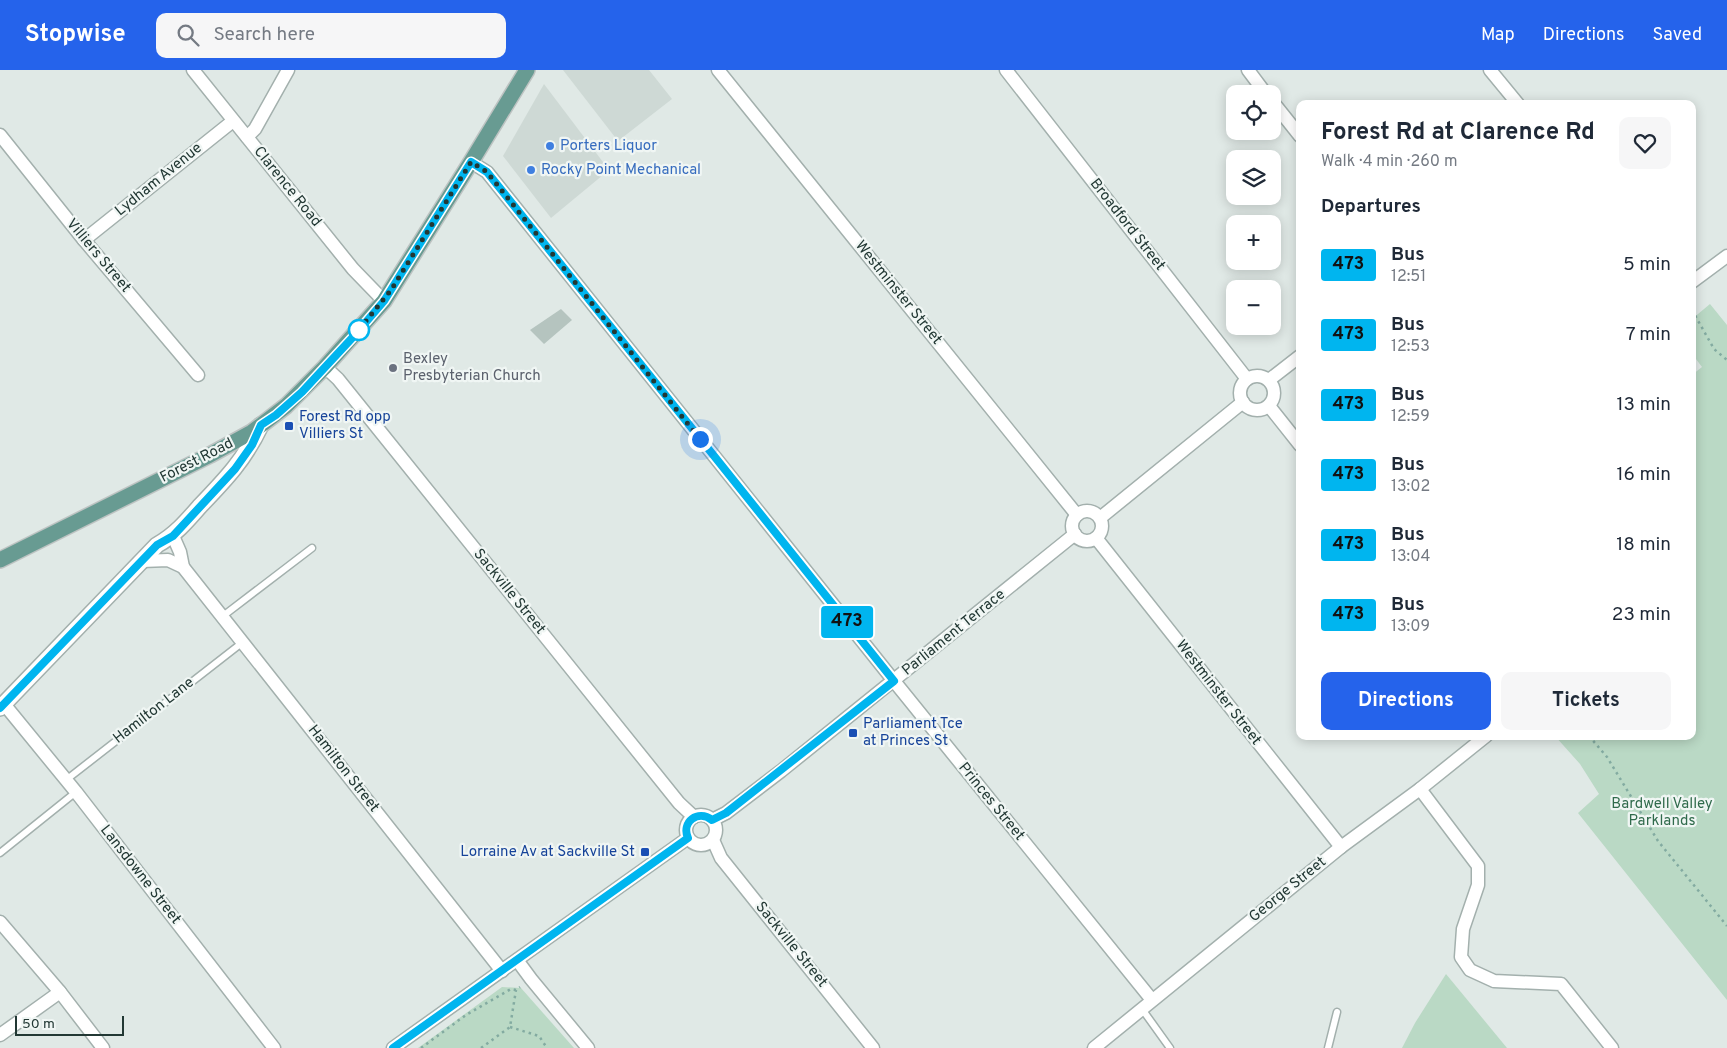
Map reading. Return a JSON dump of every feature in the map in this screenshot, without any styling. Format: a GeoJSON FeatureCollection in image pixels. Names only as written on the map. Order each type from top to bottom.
{"type":"FeatureCollection","features":[{"type":"Feature","properties":{"kind":"main road","name":"Forest Road"},"geometry":{"type":"LineString","coordinates":[[0,560],[210,455],[261,425],[286,406],[325,367],[384,301],[527,70]]}},
{"type":"Feature","properties":{"kind":"street","name":"Clarence Road"},"geometry":{"type":"LineString","coordinates":[[193,70],[353,269],[384,301]]}},
{"type":"Feature","properties":{"kind":"street"},"geometry":{"type":"LineString","coordinates":[[246,137],[255,129],[288,70]]}},
{"type":"Feature","properties":{"kind":"street","name":"Westminster Street"},"geometry":{"type":"LineString","coordinates":[[718,70],[1077,516]]}},
{"type":"Feature","properties":{"kind":"street","name":"Broadford Street"},"geometry":{"type":"LineString","coordinates":[[1006,70],[1247,379]]}},
{"type":"Feature","properties":{"kind":"street"},"geometry":{"type":"LineString","coordinates":[[1248,70],[1259,85]]}},
{"type":"Feature","properties":{"kind":"street"},"geometry":{"type":"LineString","coordinates":[[1490,70],[1515,100]]}},
{"type":"Feature","properties":{"kind":"street"},"geometry":{"type":"LineString","coordinates":[[1281,112],[1296,131]]}},
{"type":"Feature","properties":{"kind":"street","name":"Lydham Avenue"},"geometry":{"type":"LineString","coordinates":[[84,240],[233,121]]}},
{"type":"Feature","properties":{"kind":"street","name":"Villiers Street"},"geometry":{"type":"LineString","coordinates":[[0,135],[84,240],[198,375]]}},
{"type":"Feature","properties":{"kind":"street","name":"Princes Street"},"geometry":{"type":"LineString","coordinates":[[471,162],[487,172],[1152,1000]]}},
{"type":"Feature","properties":{"kind":"street"},"geometry":{"type":"LineString","coordinates":[[1696,279],[1727,256]]}},
{"type":"Feature","properties":{"kind":"street"},"geometry":{"type":"LineString","coordinates":[[1269,380],[1296,359]]}},
{"type":"Feature","properties":{"kind":"street","name":"Sackville Street"},"geometry":{"type":"LineString","coordinates":[[325,367],[340,381],[679,803],[694,817]]}},
{"type":"Feature","properties":{"kind":"street"},"geometry":{"type":"LineString","coordinates":[[1262,376],[1269,380],[1273,385],[1275,393],[1269,406],[1256,410],[1251,409],[1243,402],[1240,391],[1247,379],[1262,376]]}},
{"type":"Feature","properties":{"kind":"street"},"geometry":{"type":"LineString","coordinates":[[1100,518],[1243,402]]}},
{"type":"Feature","properties":{"kind":"street"},"geometry":{"type":"LineString","coordinates":[[1269,406],[1296,440]]}},
{"type":"Feature","properties":{"kind":"street"},"geometry":{"type":"LineString","coordinates":[[2,706],[157,545],[173,536],[235,469],[252,445],[261,425]]}},
{"type":"Feature","properties":{"kind":"street"},"geometry":{"type":"LineString","coordinates":[[1087,511],[1100,518],[1102,530],[1096,538],[1091,541],[1085,541],[1075,534],[1072,525],[1077,516],[1087,511]]}},
{"type":"Feature","properties":{"kind":"street","name":"Parliament Terrace"},"geometry":{"type":"LineString","coordinates":[[712,820],[726,813],[773,777],[1075,534]]}},
{"type":"Feature","properties":{"kind":"street","name":"Hamilton Street"},"geometry":{"type":"LineString","coordinates":[[173,536],[180,552],[183,567],[502,971]]}},
{"type":"Feature","properties":{"kind":"street","name":"Westminster Street"},"geometry":{"type":"LineString","coordinates":[[1096,538],[1341,848]]}},
{"type":"Feature","properties":{"kind":"street"},"geometry":{"type":"LineString","coordinates":[[142,561],[168,560],[183,567]]}},
{"type":"Feature","properties":{"kind":"street","name":"Lansdowne Street"},"geometry":{"type":"LineString","coordinates":[[2,706],[76,792],[274,1048]]}},
{"type":"Feature","properties":{"kind":"street","name":"George Street"},"geometry":{"type":"LineString","coordinates":[[1094,1048],[1341,848],[1420,789],[1481,740]]}},
{"type":"Feature","properties":{"kind":"street"},"geometry":{"type":"LineString","coordinates":[[1420,789],[1478,866],[1478,885],[1463,929],[1461,957],[1470,970],[1494,981],[1561,984],[1612,1048]]}},
{"type":"Feature","properties":{"kind":"street"},"geometry":{"type":"LineString","coordinates":[[704,815],[712,820],[716,828],[715,837],[709,843],[700,846],[691,842],[688,838],[687,824],[694,817],[704,815]]}},
{"type":"Feature","properties":{"kind":"street"},"geometry":{"type":"LineString","coordinates":[[393,1048],[688,838]]}},
{"type":"Feature","properties":{"kind":"street","name":"Sackville Street"},"geometry":{"type":"LineString","coordinates":[[712,840],[721,858],[873,1048]]}},
{"type":"Feature","properties":{"kind":"street"},"geometry":{"type":"LineString","coordinates":[[0,922],[60,992],[103,1048]]}},
{"type":"Feature","properties":{"kind":"street"},"geometry":{"type":"LineString","coordinates":[[517,960],[588,1048]]}},
{"type":"Feature","properties":{"kind":"street"},"geometry":{"type":"LineString","coordinates":[[0,1036],[60,992]]}},
{"type":"Feature","properties":{"kind":"lane"},"geometry":{"type":"LineString","coordinates":[[223,616],[312,548]]}},
{"type":"Feature","properties":{"kind":"lane","name":"Hamilton Lane"},"geometry":{"type":"LineString","coordinates":[[66,780],[243,642]]}},
{"type":"Feature","properties":{"kind":"lane"},"geometry":{"type":"LineString","coordinates":[[0,853],[76,792]]}},
{"type":"Feature","properties":{"kind":"lane"},"geometry":{"type":"LineString","coordinates":[[1142,1009],[1170,1048]]}},
{"type":"Feature","properties":{"kind":"lane"},"geometry":{"type":"LineString","coordinates":[[1328,1048],[1337,1012]]}},
{"type":"Feature","properties":{"kind":"path"},"geometry":{"type":"LineString","coordinates":[[1696,317],[1714,348],[1727,360]]}},
{"type":"Feature","properties":{"kind":"path"},"geometry":{"type":"LineString","coordinates":[[1592,740],[1607,757],[1658,841],[1727,926]]}},
{"type":"Feature","properties":{"kind":"path"},"geometry":{"type":"LineString","coordinates":[[421,1048],[466,1015],[511,989],[516,990],[510,1027],[481,1048]]}},
{"type":"Feature","properties":{"kind":"path"},"geometry":{"type":"LineString","coordinates":[[510,1027],[539,1036],[547,1048]]}},
{"type":"Feature","properties":{"kind":"shaded area"},"geometry":{"type":"Polygon","coordinates":[[[563,70],[649,70],[672,99],[618,141],[563,70]]]}},
{"type":"Feature","properties":{"kind":"shaded area"},"geometry":{"type":"Polygon","coordinates":[[[544,84],[609,170],[551,218],[503,156],[544,84]]]}},
{"type":"Feature","properties":{"kind":"green space","name":"Bardwell Valley Parklands"},"geometry":{"type":"Polygon","coordinates":[[[1710,304],[1727,325],[1727,1000],[1578,813],[1599,794],[1580,764],[1559,740],[1696,740],[1696,372],[1702,367],[1696,359],[1696,316],[1710,304]]]}},
{"type":"Feature","properties":{"kind":"green space"},"geometry":{"type":"Polygon","coordinates":[[[1446,974],[1507,1048],[1402,1048],[1415,1023],[1446,974]]]}},
{"type":"Feature","properties":{"kind":"green space"},"geometry":{"type":"Polygon","coordinates":[[[502,987],[521,988],[574,1048],[418,1048],[502,987]]]}},
{"type":"Feature","properties":{"kind":"building"},"geometry":{"type":"Polygon","coordinates":[[[561,309],[572,320],[544,344],[530,330],[561,309]]]}},
{"type":"Feature","properties":{"kind":"bus line","name":"473"},"geometry":{"type":"LineString","coordinates":[[0,708],[157,545],[173,536],[235,469],[252,445],[261,425],[276,415],[302,392],[354,336],[384,301],[471,162],[487,172],[894,681],[726,813],[712,820],[704,815],[694,817],[687,824],[686,834],[688,838],[393,1048]]}},
{"type":"Feature","properties":{"kind":"place","name":"Porters Liquor"},"geometry":{"type":"Point","coordinates":[550,146]}},
{"type":"Feature","properties":{"kind":"place","name":"Rocky Point Mechanical"},"geometry":{"type":"Point","coordinates":[531,170]}},
{"type":"Feature","properties":{"kind":"place","name":"Bexley Presbyterian Church"},"geometry":{"type":"Point","coordinates":[393,368]}},
{"type":"Feature","properties":{"kind":"place","name":"Forest Rd opp Villiers St"},"geometry":{"type":"Point","coordinates":[289,426]}},
{"type":"Feature","properties":{"kind":"place","name":"Parliament Tce at Princes St"},"geometry":{"type":"Point","coordinates":[853,733]}},
{"type":"Feature","properties":{"kind":"place","name":"Lorraine Av at Sackville St"},"geometry":{"type":"Point","coordinates":[645,852]}},
{"type":"Feature","properties":{"kind":"route"},"geometry":{"type":"LineString","coordinates":[[359,330],[354,336],[384,301],[471,162],[487,172],[700,439]]}}]}
